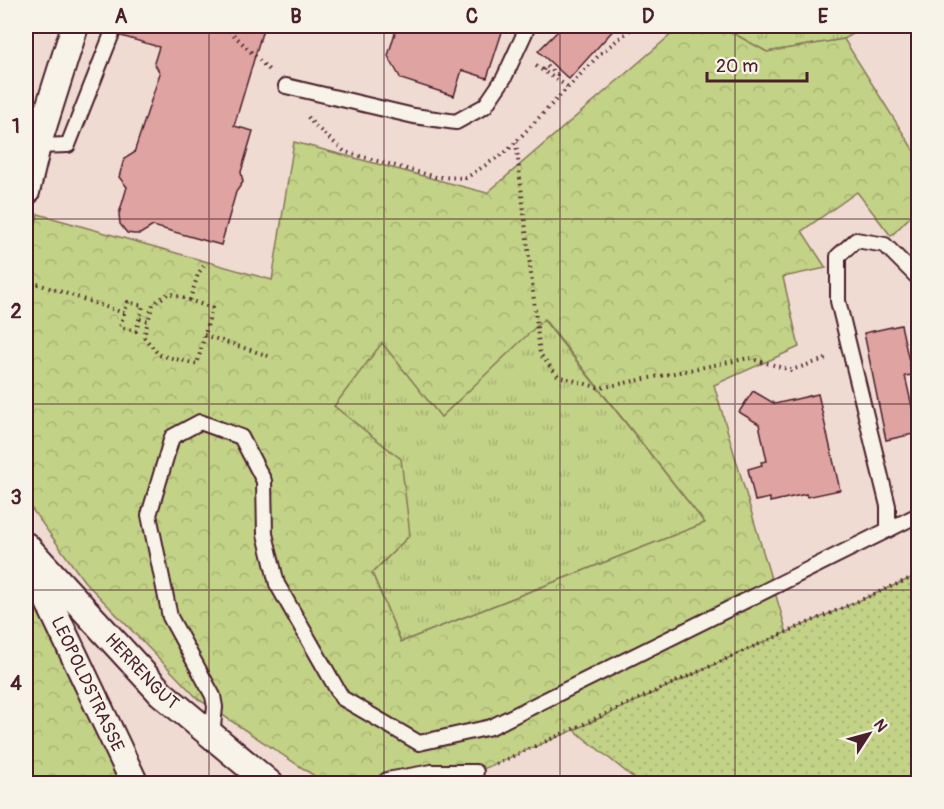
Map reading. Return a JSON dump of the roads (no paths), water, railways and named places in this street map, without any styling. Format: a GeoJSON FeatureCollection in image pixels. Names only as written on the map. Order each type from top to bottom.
{"type":"FeatureCollection","features":[{"type":"Feature","properties":{"kind":"street"},"geometry":{"type":"LineString","coordinates":[[26,192],[37,146],[75,26]]}},
{"type":"Feature","properties":{"kind":"street","name":"HERRENGUT"},"geometry":{"type":"LineString","coordinates":[[26,546],[161,693],[270,783]]}},
{"type":"Feature","properties":{"kind":"street","name":"LEOPOLDSTRASSE"},"geometry":{"type":"LineString","coordinates":[[26,553],[135,783]]}},
{"type":"Feature","properties":{"kind":"lane"},"geometry":{"type":"LineString","coordinates":[[286,86],[414,116],[456,122],[485,106],[504,78],[528,26]]}},
{"type":"Feature","properties":{"kind":"lane"},"geometry":{"type":"LineString","coordinates":[[37,146],[68,145],[113,32]]}},
{"type":"Feature","properties":{"kind":"lane"},"geometry":{"type":"LineString","coordinates":[[888,530],[888,506],[838,301],[838,256],[856,240],[885,245],[918,278]]}},
{"type":"Feature","properties":{"kind":"lane"},"geometry":{"type":"LineString","coordinates":[[212,736],[215,707],[213,696],[170,617],[149,515],[172,437],[200,422],[241,437],[264,481],[265,534],[278,584],[342,698],[419,743],[491,727],[918,515]]}},
{"type":"Feature","properties":{"kind":"lane"},"geometry":{"type":"LineString","coordinates":[[383,783],[387,780],[432,772],[476,772]]}}]}
